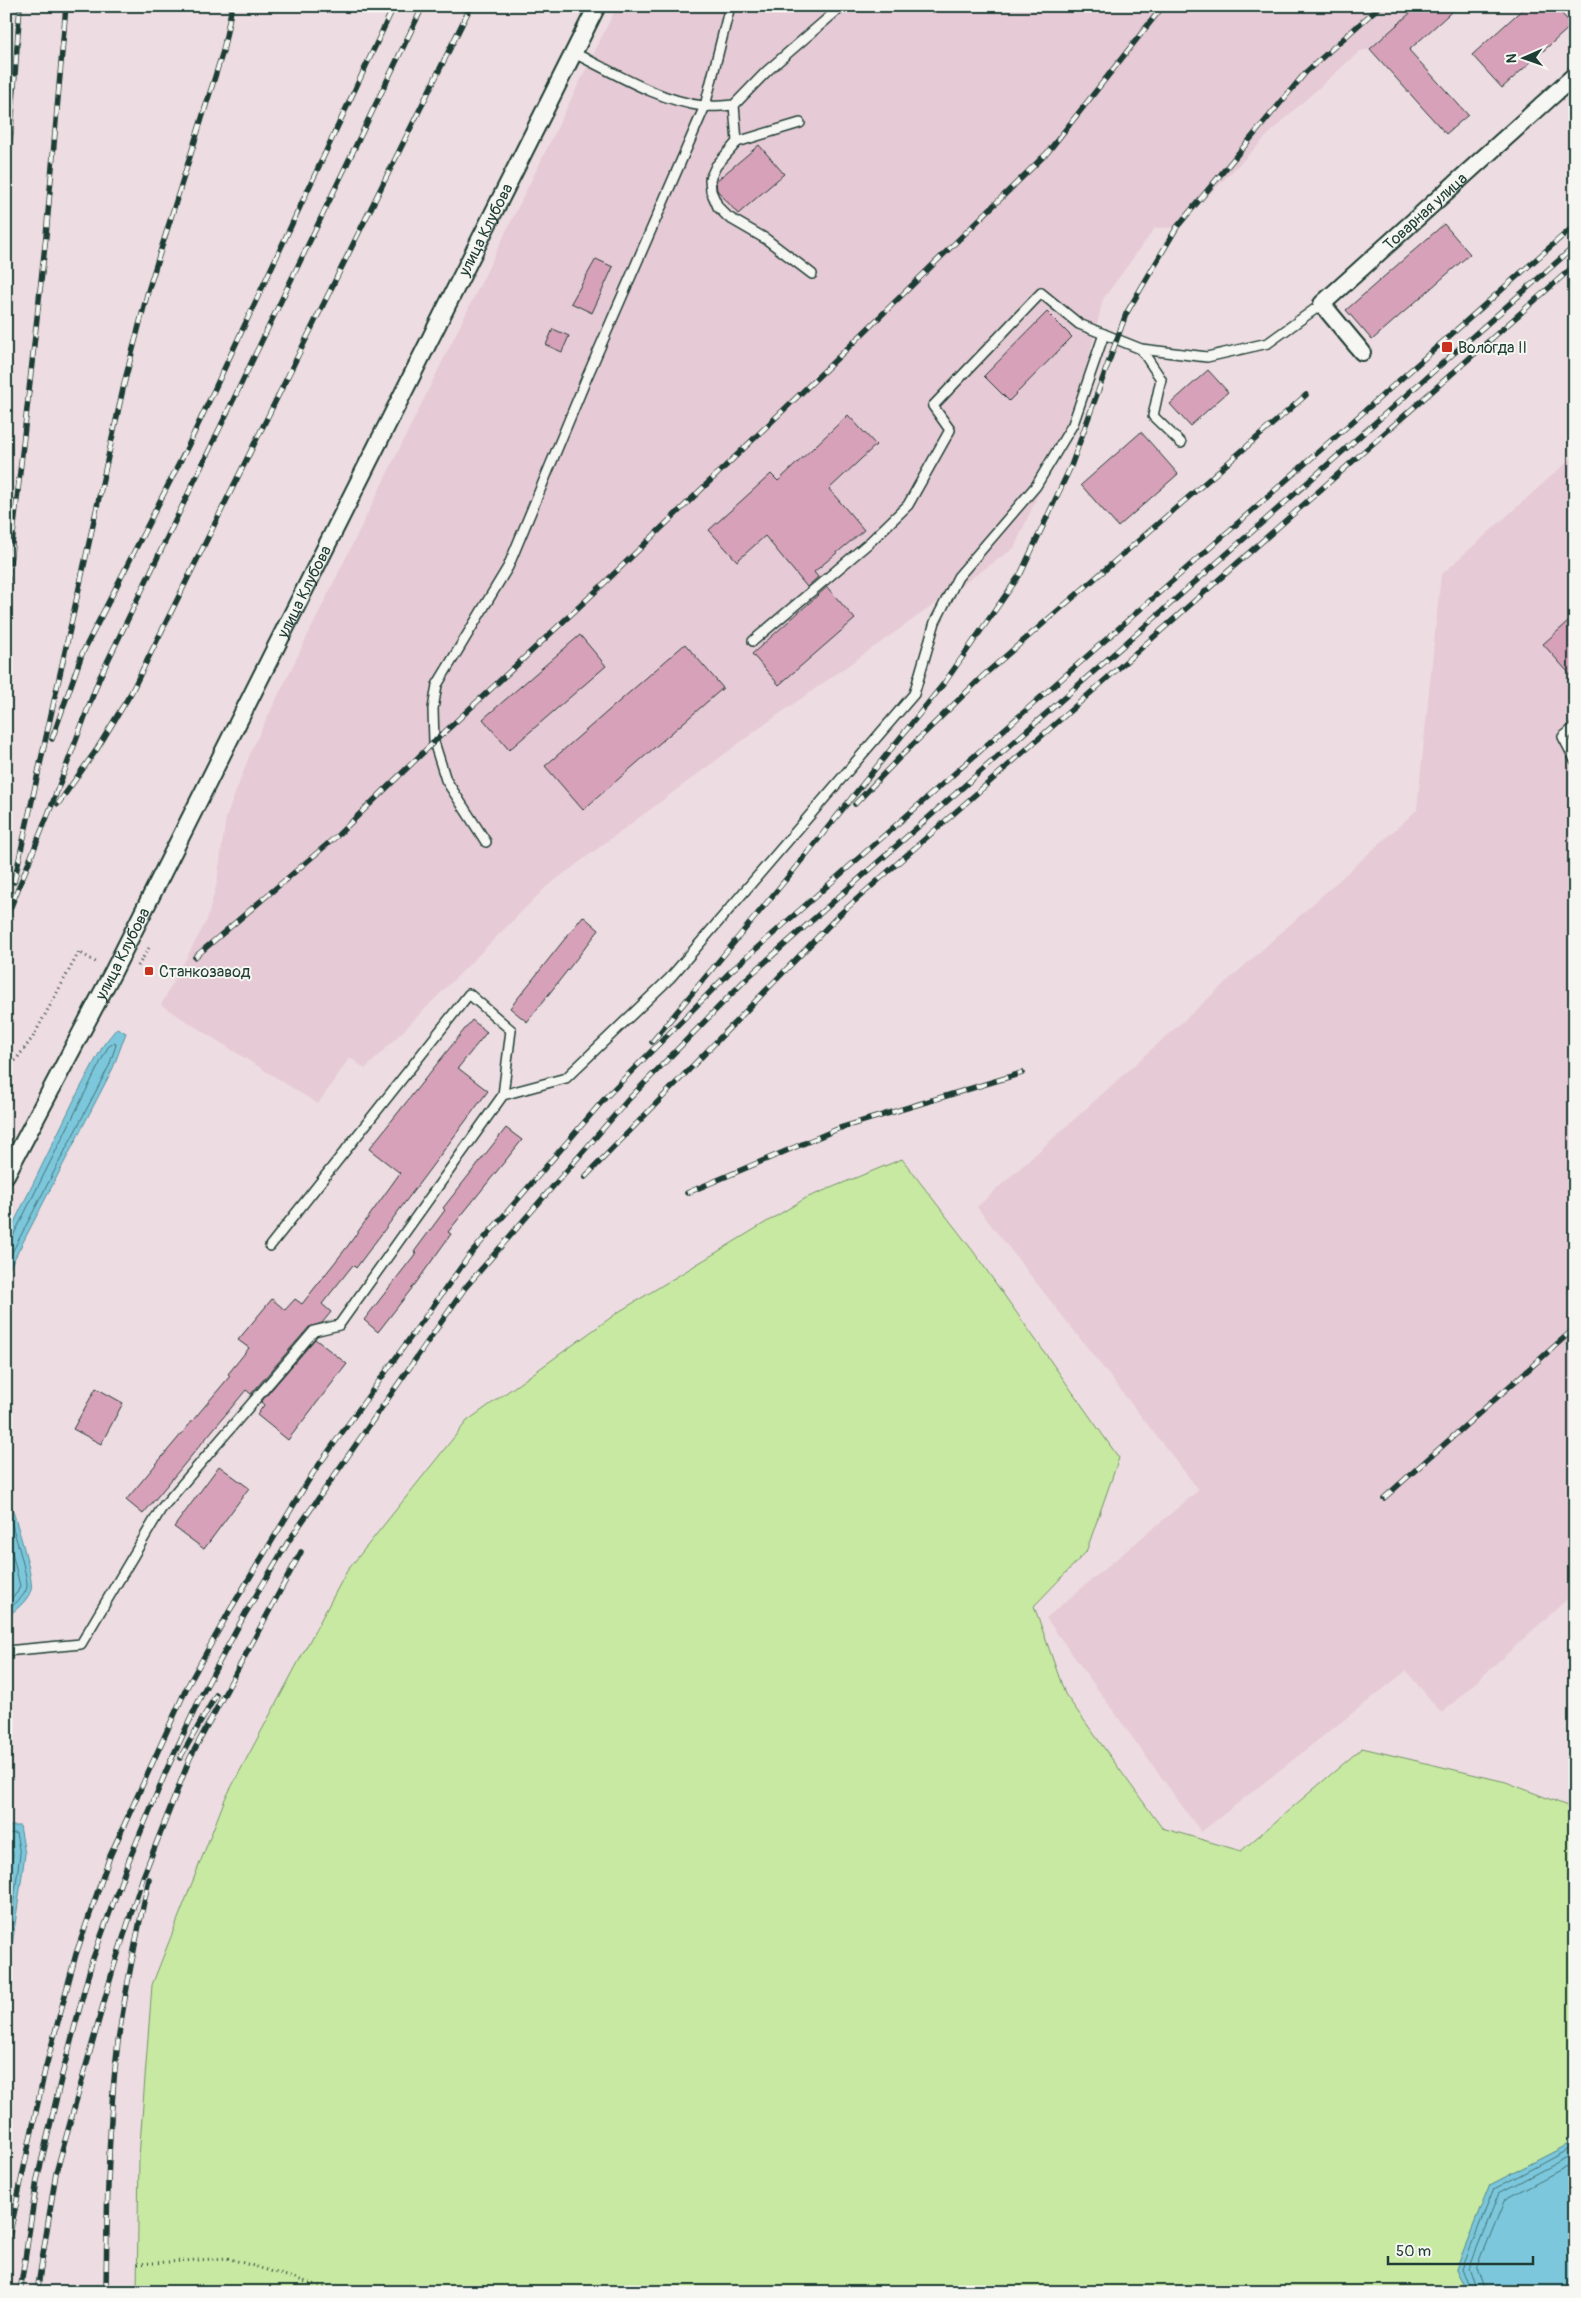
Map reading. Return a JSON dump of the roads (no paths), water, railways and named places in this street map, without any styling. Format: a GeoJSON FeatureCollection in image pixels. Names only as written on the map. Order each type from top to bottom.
{"type":"FeatureCollection","features":[{"type":"Feature","properties":{"kind":"street","name":"улица Клубова"},"geometry":{"type":"LineString","coordinates":[[6,1175],[113,972],[597,6]]}},
{"type":"Feature","properties":{"kind":"street","name":"Товарная улица"},"geometry":{"type":"LineString","coordinates":[[1322,304],[1575,75]]}},
{"type":"Feature","properties":{"kind":"street"},"geometry":{"type":"LineString","coordinates":[[1322,304],[1362,352]]}},
{"type":"Feature","properties":{"kind":"lane"},"geometry":{"type":"LineString","coordinates":[[486,842],[446,780],[434,742],[433,708],[437,685],[508,567],[590,368],[704,106],[730,6]]}},
{"type":"Feature","properties":{"kind":"lane"},"geometry":{"type":"LineString","coordinates":[[574,53],[658,94],[704,106],[734,105],[767,71],[842,6]]}},
{"type":"Feature","properties":{"kind":"lane"},"geometry":{"type":"LineString","coordinates":[[734,105],[737,142]]}},
{"type":"Feature","properties":{"kind":"lane"},"geometry":{"type":"LineString","coordinates":[[800,124],[737,142],[716,166],[710,179],[711,191],[718,207],[728,217],[766,239],[812,274]]}},
{"type":"Feature","properties":{"kind":"lane"},"geometry":{"type":"LineString","coordinates":[[753,641],[870,542],[908,505],[950,430],[933,406],[1042,293],[1079,324],[1141,349],[1207,357],[1268,343],[1322,304]]}},
{"type":"Feature","properties":{"kind":"lane"},"geometry":{"type":"LineString","coordinates":[[503,1095],[566,1078],[656,991],[914,694],[935,622],[958,577],[1036,486],[1073,424],[1104,334]]}},
{"type":"Feature","properties":{"kind":"lane"},"geometry":{"type":"LineString","coordinates":[[1141,349],[1161,379],[1153,416],[1180,444]]}},
{"type":"Feature","properties":{"kind":"lane"},"geometry":{"type":"LineString","coordinates":[[1575,727],[1563,737],[1575,760]]}},
{"type":"Feature","properties":{"kind":"lane"},"geometry":{"type":"LineString","coordinates":[[6,1651],[81,1644],[161,1509],[314,1331],[339,1325],[503,1095],[511,1030],[470,994],[270,1246]]}},
{"type":"Feature","properties":{"kind":"water"},"geometry":{"type":"Polygon","coordinates":[[[117,1028],[126,1033],[113,1068],[6,1275],[6,1239],[76,1096],[104,1044],[117,1028]]]}},
{"type":"Feature","properties":{"kind":"water"},"geometry":{"type":"Polygon","coordinates":[[[6,1489],[22,1541],[31,1590],[27,1598],[6,1618],[6,1489]]]}},
{"type":"Feature","properties":{"kind":"water"},"geometry":{"type":"Polygon","coordinates":[[[10,1826],[20,1826],[25,1854],[6,1988],[6,1833],[10,1826]]]}},
{"type":"Feature","properties":{"kind":"water"},"geometry":{"type":"Polygon","coordinates":[[[1575,2115],[1575,2292],[1467,2292],[1456,2269],[1490,2185],[1569,2144],[1575,2115]]]}},
{"type":"Feature","properties":{"kind":"railway"},"geometry":{"type":"LineString","coordinates":[[6,197],[20,6]]}},
{"type":"Feature","properties":{"kind":"railway"},"geometry":{"type":"LineString","coordinates":[[6,599],[46,236],[66,6]]}},
{"type":"Feature","properties":{"kind":"railway"},"geometry":{"type":"LineString","coordinates":[[14,882],[125,380],[148,291],[223,51],[232,6]]}},
{"type":"Feature","properties":{"kind":"railway"},"geometry":{"type":"LineString","coordinates":[[52,739],[82,654],[188,446],[394,6]]}},
{"type":"Feature","properties":{"kind":"railway"},"geometry":{"type":"LineString","coordinates":[[6,919],[99,679],[423,6]]}},
{"type":"Feature","properties":{"kind":"railway"},"geometry":{"type":"LineString","coordinates":[[58,804],[97,749],[131,693],[471,6]]}},
{"type":"Feature","properties":{"kind":"railway"},"geometry":{"type":"LineString","coordinates":[[195,957],[338,835],[434,742],[596,591],[1047,153],[1163,6]]}},
{"type":"Feature","properties":{"kind":"railway"},"geometry":{"type":"LineString","coordinates":[[652,1042],[945,682],[1021,573],[1071,466],[1126,314],[1177,227],[1306,72],[1380,6]]}},
{"type":"Feature","properties":{"kind":"railway"},"geometry":{"type":"LineString","coordinates":[[6,2251],[45,2070],[76,1954],[110,1856],[187,1687],[230,1610],[313,1473],[469,1256],[606,1097],[731,971],[1575,225]]}},
{"type":"Feature","properties":{"kind":"railway"},"geometry":{"type":"LineString","coordinates":[[20,2292],[37,2180],[92,1961],[127,1865],[167,1769],[202,1694],[245,1614],[288,1542],[465,1288],[627,1101],[747,978],[1575,246]]}},
{"type":"Feature","properties":{"kind":"railway"},"geometry":{"type":"LineString","coordinates":[[585,1177],[840,914],[1575,265]]}},
{"type":"Feature","properties":{"kind":"railway"},"geometry":{"type":"LineString","coordinates":[[855,804],[984,675],[1306,395]]}},
{"type":"Feature","properties":{"kind":"railway"},"geometry":{"type":"LineString","coordinates":[[687,1193],[840,1128],[1022,1073]]}},
{"type":"Feature","properties":{"kind":"railway"},"geometry":{"type":"LineString","coordinates":[[1384,1498],[1575,1328]]}},
{"type":"Feature","properties":{"kind":"railway"},"geometry":{"type":"LineString","coordinates":[[37,2292],[56,2173],[114,1966],[143,1877],[190,1758],[301,1552]]}},
{"type":"Feature","properties":{"kind":"railway"},"geometry":{"type":"LineString","coordinates":[[180,1758],[216,1695]]}},
{"type":"Feature","properties":{"kind":"railway"},"geometry":{"type":"LineString","coordinates":[[106,2292],[112,2104],[118,2042],[149,1879]]}},
{"type":"Feature","properties":{"kind":"place","name":"Вологда II"},"geometry":{"type":"Point","coordinates":[1447,347]}},
{"type":"Feature","properties":{"kind":"place","name":"Станкозавод"},"geometry":{"type":"Point","coordinates":[149,971]}}]}
